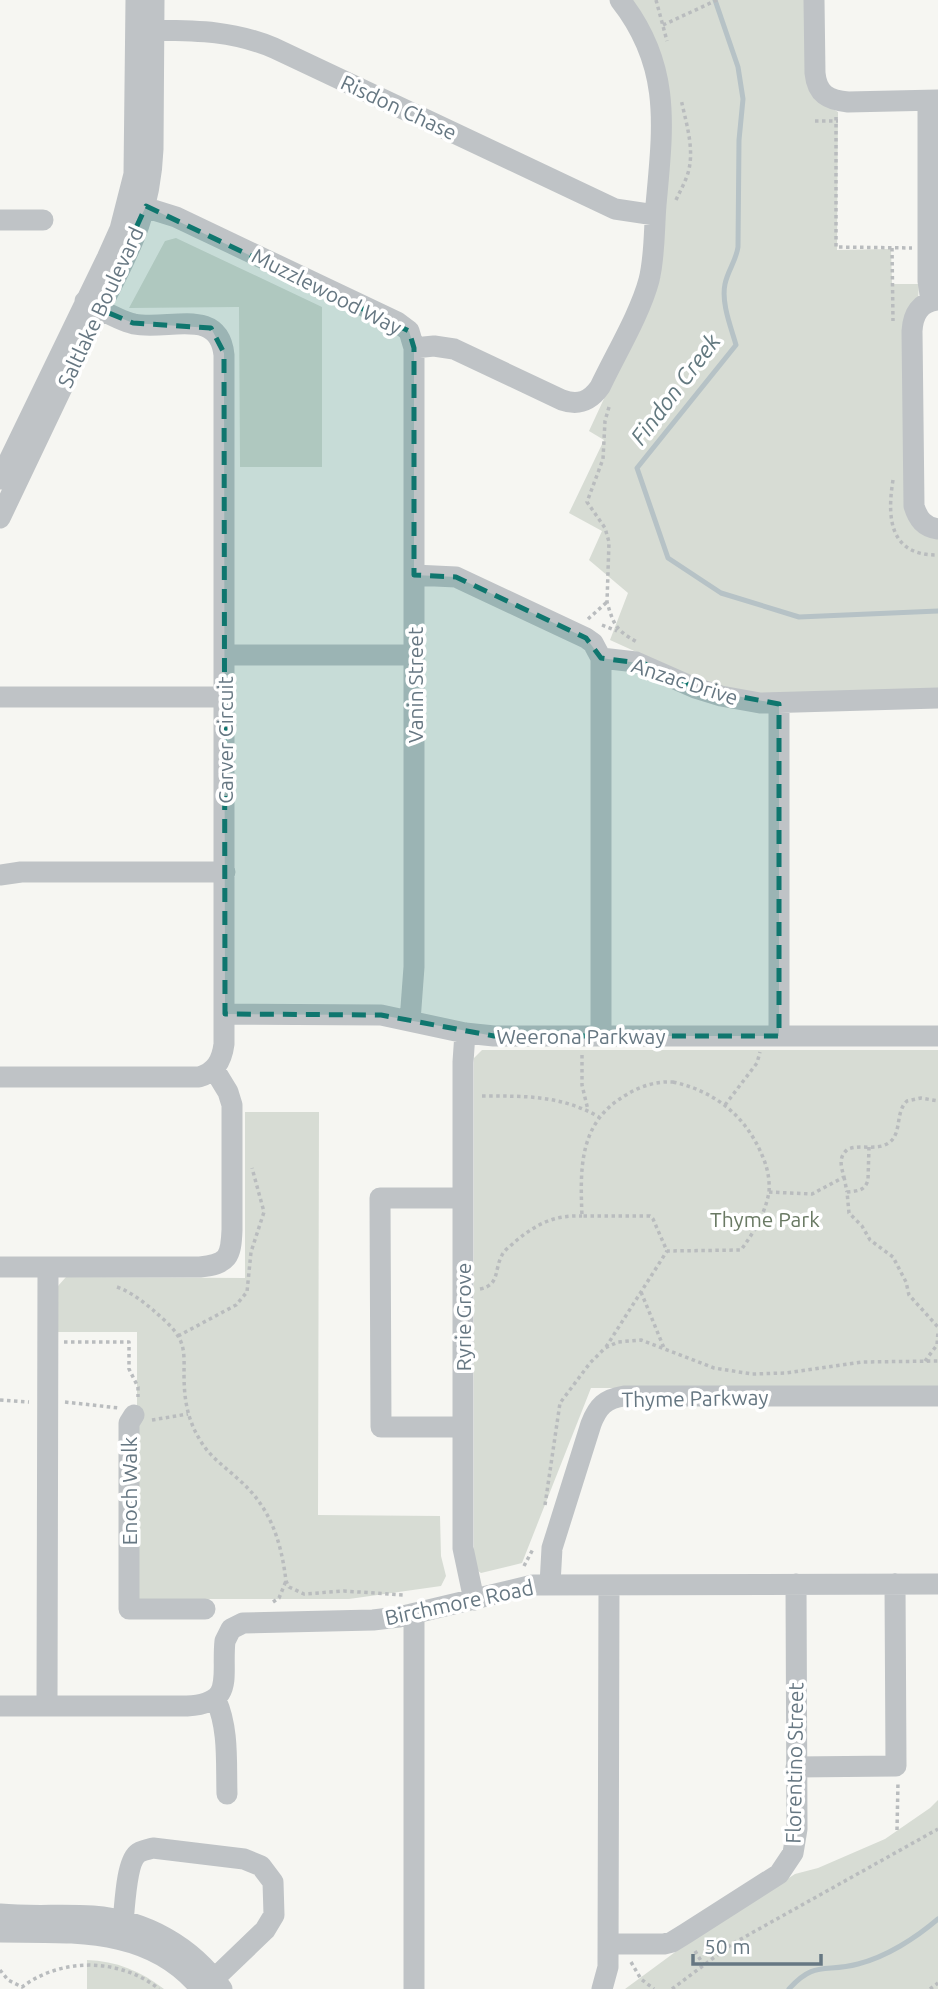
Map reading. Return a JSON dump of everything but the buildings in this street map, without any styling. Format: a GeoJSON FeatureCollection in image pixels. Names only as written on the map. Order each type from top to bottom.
{"type":"FeatureCollection","features":[{"type":"Feature","properties":{"kind":"street","name":"Saltlake Boulevard"},"geometry":{"type":"LineString","coordinates":[[0,479],[92,305],[130,251],[137,204],[152,172],[153,149],[145,31],[136,0]]}},
{"type":"Feature","properties":{"kind":"street","name":"Saltlake Boulevard"},"geometry":{"type":"LineString","coordinates":[[145,31],[154,0]]}},
{"type":"Feature","properties":{"kind":"street","name":"Muzzlewood Way"},"geometry":{"type":"LineString","coordinates":[[137,204],[176,217],[397,322],[409,331],[414,348],[434,346],[454,349],[562,400],[577,403],[591,398],[600,387],[645,292],[664,211],[662,108],[658,82],[652,56],[641,31],[620,0]]}},
{"type":"Feature","properties":{"kind":"street"},"geometry":{"type":"LineString","coordinates":[[814,0],[816,81],[822,94],[835,100],[933,101],[928,287],[935,300],[917,311],[913,322],[913,496],[919,519],[938,529]]}},
{"type":"Feature","properties":{"kind":"street","name":"Risdon Chase"},"geometry":{"type":"LineString","coordinates":[[145,31],[216,32],[257,41],[615,209],[627,212],[664,211]]}},
{"type":"Feature","properties":{"kind":"street"},"geometry":{"type":"LineString","coordinates":[[0,220],[43,220]]}},
{"type":"Feature","properties":{"kind":"street","name":"Saltlake Boulevard"},"geometry":{"type":"LineString","coordinates":[[0,518],[92,305]]}},
{"type":"Feature","properties":{"kind":"street","name":"Carver Circuit"},"geometry":{"type":"LineString","coordinates":[[92,305],[133,323],[203,326],[216,332],[222,342],[225,1014],[223,1054],[214,1069]]}},
{"type":"Feature","properties":{"kind":"street","name":"Vanin Street"},"geometry":{"type":"LineString","coordinates":[[410,1021],[414,985],[414,348]]}},
{"type":"Feature","properties":{"kind":"street"},"geometry":{"type":"LineString","coordinates":[[414,575],[448,575],[465,581],[586,638],[593,643],[601,658],[592,1036]]}},
{"type":"Feature","properties":{"kind":"street"},"geometry":{"type":"LineString","coordinates":[[225,655],[415,655]]}},
{"type":"Feature","properties":{"kind":"street","name":"Anzac Drive"},"geometry":{"type":"LineString","coordinates":[[601,658],[645,664],[695,688],[721,696],[779,704],[882,698],[938,698]]}},
{"type":"Feature","properties":{"kind":"street"},"geometry":{"type":"LineString","coordinates":[[0,697],[225,697]]}},
{"type":"Feature","properties":{"kind":"street"},"geometry":{"type":"LineString","coordinates":[[769,1036],[779,704]]}},
{"type":"Feature","properties":{"kind":"street"},"geometry":{"type":"LineString","coordinates":[[0,868],[11,874],[225,872]]}},
{"type":"Feature","properties":{"kind":"street","name":"Weerona Parkway"},"geometry":{"type":"LineString","coordinates":[[225,1014],[381,1015],[465,1033],[494,1036],[938,1036]]}},
{"type":"Feature","properties":{"kind":"street","name":"Ryrie Grove"},"geometry":{"type":"LineString","coordinates":[[465,1033],[463,1549],[474,1600]]}},
{"type":"Feature","properties":{"kind":"street"},"geometry":{"type":"LineString","coordinates":[[0,1077],[199,1077],[214,1069],[228,1092],[232,1112],[232,1244],[227,1257],[218,1264],[200,1267],[0,1267]]}},
{"type":"Feature","properties":{"kind":"street"},"geometry":{"type":"LineString","coordinates":[[463,1198],[380,1198],[381,1427],[463,1427]]}},
{"type":"Feature","properties":{"kind":"street"},"geometry":{"type":"LineString","coordinates":[[47,1706],[48,1267]]}},
{"type":"Feature","properties":{"kind":"street","name":"Thyme Parkway"},"geometry":{"type":"LineString","coordinates":[[550,1584],[552,1548],[590,1424],[600,1406],[610,1399],[624,1396],[938,1396]]}},
{"type":"Feature","properties":{"kind":"street","name":"Enoch Walk"},"geometry":{"type":"LineString","coordinates":[[134,1415],[129,1423],[129,1609],[205,1609]]}},
{"type":"Feature","properties":{"kind":"street","name":"Birchmore Road"},"geometry":{"type":"LineString","coordinates":[[216,1700],[223,1686],[227,1634],[236,1625],[269,1621],[373,1620],[414,1614],[533,1585],[550,1584],[938,1584]]}},
{"type":"Feature","properties":{"kind":"street","name":"Florentino Street"},"geometry":{"type":"LineString","coordinates":[[618,1944],[672,1942],[779,1874],[793,1853],[796,1841],[796,1584]]}},
{"type":"Feature","properties":{"kind":"street"},"geometry":{"type":"LineString","coordinates":[[796,1767],[896,1766],[895,1584]]}},
{"type":"Feature","properties":{"kind":"street"},"geometry":{"type":"LineString","coordinates":[[602,1989],[618,1944],[609,1585]]}},
{"type":"Feature","properties":{"kind":"street"},"geometry":{"type":"LineString","coordinates":[[414,1614],[414,1989]]}},
{"type":"Feature","properties":{"kind":"street"},"geometry":{"type":"LineString","coordinates":[[0,1706],[187,1706],[216,1700],[222,1714],[225,1733],[227,1794]]}},
{"type":"Feature","properties":{"kind":"street"},"geometry":{"type":"LineString","coordinates":[[123,1922],[130,1867],[139,1852],[153,1849],[231,1857],[261,1866],[273,1882],[274,1915],[265,1930],[213,1985]]}},
{"type":"Feature","properties":{"kind":"street"},"geometry":{"type":"LineString","coordinates":[[0,1914],[90,1916],[144,1927],[190,1954],[213,1985]]}},
{"type":"Feature","properties":{"kind":"street"},"geometry":{"type":"LineString","coordinates":[[0,1932],[94,1934],[126,1940],[142,1945],[213,1985]]}},
{"type":"Feature","properties":{"kind":"path"},"geometry":{"type":"LineString","coordinates":[[656,0],[669,49]]}},
{"type":"Feature","properties":{"kind":"path"},"geometry":{"type":"LineString","coordinates":[[663,25],[717,0]]}},
{"type":"Feature","properties":{"kind":"path"},"geometry":{"type":"LineString","coordinates":[[664,211],[688,173],[690,161],[688,132],[680,98]]}},
{"type":"Feature","properties":{"kind":"path"},"geometry":{"type":"LineString","coordinates":[[835,100],[836,247],[928,247]]}},
{"type":"Feature","properties":{"kind":"path"},"geometry":{"type":"LineString","coordinates":[[613,399],[605,421],[603,459],[587,502],[605,528],[609,542],[607,602],[618,631],[639,643]]}},
{"type":"Feature","properties":{"kind":"path"},"geometry":{"type":"LineString","coordinates":[[588,618],[607,602]]}},
{"type":"Feature","properties":{"kind":"path"},"geometry":{"type":"LineString","coordinates":[[589,1111],[582,1085],[592,1036]]}},
{"type":"Feature","properties":{"kind":"path"},"geometry":{"type":"LineString","coordinates":[[725,1105],[759,1059],[769,1036]]}},
{"type":"Feature","properties":{"kind":"path"},"geometry":{"type":"LineString","coordinates":[[582,1216],[584,1152],[599,1116],[632,1091],[666,1082],[698,1088],[735,1113],[755,1139],[766,1164],[769,1192],[758,1226],[741,1250],[667,1251]]}},
{"type":"Feature","properties":{"kind":"path"},"geometry":{"type":"LineString","coordinates":[[463,1096],[542,1097],[574,1104],[599,1116]]}},
{"type":"Feature","properties":{"kind":"path"},"geometry":{"type":"LineString","coordinates":[[925,1361],[936,1345],[938,1329],[909,1295],[906,1282],[892,1257],[870,1240],[862,1226],[849,1213],[841,1166],[843,1153],[854,1147],[882,1146],[896,1134],[900,1129],[899,1113],[907,1101],[921,1098],[938,1101]]}},
{"type":"Feature","properties":{"kind":"path"},"geometry":{"type":"LineString","coordinates":[[847,1192],[861,1190],[867,1186],[869,1147]]}},
{"type":"Feature","properties":{"kind":"path"},"geometry":{"type":"LineString","coordinates":[[769,1192],[817,1193],[845,1177]]}},
{"type":"Feature","properties":{"kind":"path"},"geometry":{"type":"LineString","coordinates":[[463,1289],[488,1287],[493,1283],[503,1253],[542,1222],[558,1216],[650,1216],[667,1251]]}},
{"type":"Feature","properties":{"kind":"path"},"geometry":{"type":"LineString","coordinates":[[606,1348],[667,1251]]}},
{"type":"Feature","properties":{"kind":"path"},"geometry":{"type":"LineString","coordinates":[[641,1292],[665,1349]]}},
{"type":"Feature","properties":{"kind":"path","name":"Enoch Walk"},"geometry":{"type":"LineString","coordinates":[[48,1342],[129,1342],[130,1369],[138,1387],[138,1408],[134,1415]]}},
{"type":"Feature","properties":{"kind":"path"},"geometry":{"type":"LineString","coordinates":[[0,1400],[16,1403],[48,1400],[100,1404],[128,1409],[134,1415],[152,1420],[188,1414]]}},
{"type":"Feature","properties":{"kind":"path"},"geometry":{"type":"LineString","coordinates":[[269,1621],[269,1603],[276,1601],[286,1581]]}},
{"type":"Feature","properties":{"kind":"path"},"geometry":{"type":"LineString","coordinates":[[896,1766],[897,1830]]}},
{"type":"Feature","properties":{"kind":"path"},"geometry":{"type":"LineString","coordinates":[[672,1989],[724,1949],[938,1829]]}},
{"type":"Feature","properties":{"kind":"path"},"geometry":{"type":"LineString","coordinates":[[618,1944],[637,1973],[654,1989]]}},
{"type":"Feature","properties":{"kind":"path"},"geometry":{"type":"LineString","coordinates":[[0,1970],[8,1980],[22,1986],[57,1969],[97,1965],[126,1971],[159,1989]]}},
{"type":"Feature","properties":{"kind":"path"},"geometry":{"type":"LineString","coordinates":[[930,1989],[938,1983]]}},
{"type":"Feature","properties":{"kind":"highlighted area"},"geometry":{"type":"Polygon","coordinates":[[[146,206],[409,331],[414,348],[414,575],[456,577],[586,638],[601,658],[645,664],[695,688],[779,704],[779,1036],[494,1036],[381,1015],[225,1014],[224,353],[211,328],[133,323],[99,309],[146,206]]]}},
{"type":"Feature","properties":{"kind":"green space"},"geometry":{"type":"Polygon","coordinates":[[[629,0],[806,0],[816,99],[838,112],[837,250],[891,249],[892,284],[919,284],[905,505],[938,538],[938,693],[791,698],[720,690],[610,640],[628,593],[589,560],[602,531],[569,513],[604,440],[589,431],[660,278],[671,118],[629,0]]]}},
{"type":"Feature","properties":{"kind":"green space"},"geometry":{"type":"Polygon","coordinates":[[[176,238],[322,307],[322,467],[240,467],[239,307],[129,308],[165,241],[176,238]]]}},
{"type":"Feature","properties":{"kind":"green space","name":"Thyme Park"},"geometry":{"type":"Polygon","coordinates":[[[482,1050],[938,1050],[938,1388],[591,1388],[522,1563],[481,1573],[478,1571],[474,1556],[474,1058],[482,1050]]]}},
{"type":"Feature","properties":{"kind":"green space"},"geometry":{"type":"Polygon","coordinates":[[[245,1112],[319,1112],[318,1515],[440,1516],[441,1556],[446,1576],[441,1586],[349,1599],[137,1599],[137,1332],[58,1332],[58,1286],[66,1277],[245,1278],[245,1112]]]}},
{"type":"Feature","properties":{"kind":"green space"},"geometry":{"type":"Polygon","coordinates":[[[938,1800],[938,1989],[625,1989],[682,1947],[795,1874],[818,1868],[885,1839],[938,1800]]]}},
{"type":"Feature","properties":{"kind":"green space"},"geometry":{"type":"Polygon","coordinates":[[[87,1960],[128,1968],[164,1989],[87,1989],[87,1960]]]}},
{"type":"Feature","properties":{"kind":"waterway","name":"Findon Creek"},"geometry":{"type":"LineString","coordinates":[[715,0],[738,67],[743,99],[739,140],[738,247],[724,291],[727,315],[736,345],[637,468],[668,558],[721,593],[799,617],[938,611]]}},
{"type":"Feature","properties":{"kind":"waterway","name":"Findon Creek"},"geometry":{"type":"LineString","coordinates":[[789,1989],[806,1974],[814,1971],[869,1961],[890,1952],[938,1919]]}}]}
